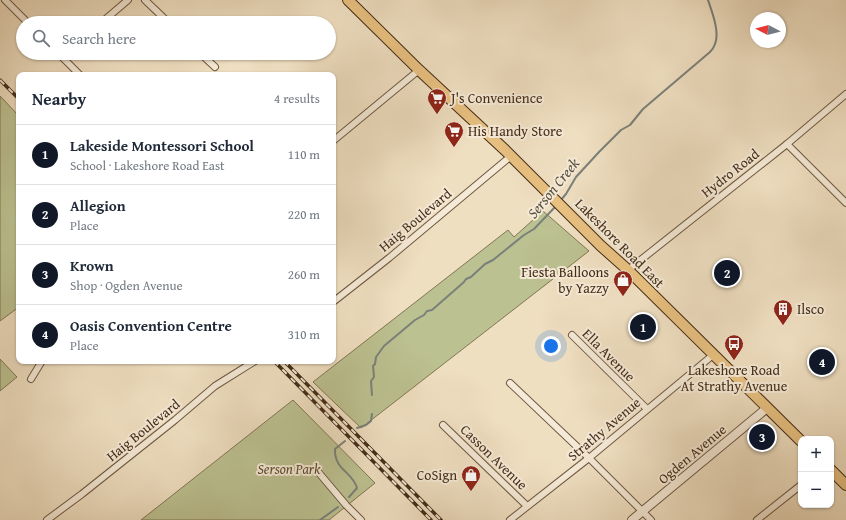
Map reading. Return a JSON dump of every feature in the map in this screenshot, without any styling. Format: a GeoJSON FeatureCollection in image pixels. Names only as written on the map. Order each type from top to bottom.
{"type":"FeatureCollection","features":[{"type":"Feature","properties":{"kind":"main road","name":"Lakeshore Road East"},"geometry":{"type":"LineString","coordinates":[[348,0],[419,70],[511,156],[798,438]]}},
{"type":"Feature","properties":{"kind":"main road"},"geometry":{"type":"LineString","coordinates":[[833,472],[846,485]]}},
{"type":"Feature","properties":{"kind":"street"},"geometry":{"type":"LineString","coordinates":[[5,0],[21,16]]}},
{"type":"Feature","properties":{"kind":"street"},"geometry":{"type":"LineString","coordinates":[[109,16],[128,0]]}},
{"type":"Feature","properties":{"kind":"street"},"geometry":{"type":"LineString","coordinates":[[145,0],[162,16]]}},
{"type":"Feature","properties":{"kind":"street"},"geometry":{"type":"LineString","coordinates":[[68,60],[78,72]]}},
{"type":"Feature","properties":{"kind":"street"},"geometry":{"type":"LineString","coordinates":[[208,60],[215,67]]}},
{"type":"Feature","properties":{"kind":"street"},"geometry":{"type":"LineString","coordinates":[[336,139],[419,70]]}},
{"type":"Feature","properties":{"kind":"street","name":"Hydro Road"},"geometry":{"type":"LineString","coordinates":[[628,270],[787,144],[846,94]]}},
{"type":"Feature","properties":{"kind":"street"},"geometry":{"type":"LineString","coordinates":[[787,144],[846,203]]}},
{"type":"Feature","properties":{"kind":"street","name":"Haig Boulevard"},"geometry":{"type":"LineString","coordinates":[[336,300],[389,258],[511,156]]}},
{"type":"Feature","properties":{"kind":"street","name":"Ella Avenue"},"geometry":{"type":"LineString","coordinates":[[572,335],[647,410]]}},
{"type":"Feature","properties":{"kind":"street","name":"Strathy Avenue"},"geometry":{"type":"LineString","coordinates":[[510,520],[589,458],[713,355]]}},
{"type":"Feature","properties":{"kind":"street"},"geometry":{"type":"LineString","coordinates":[[31,379],[40,364]]}},
{"type":"Feature","properties":{"kind":"street","name":"Haig Boulevard"},"geometry":{"type":"LineString","coordinates":[[47,520],[82,494],[215,386],[250,364]]}},
{"type":"Feature","properties":{"kind":"street"},"geometry":{"type":"LineString","coordinates":[[510,383],[589,458],[651,520]]}},
{"type":"Feature","properties":{"kind":"street","name":"Ogden Avenue"},"geometry":{"type":"LineString","coordinates":[[632,520],[767,408]]}},
{"type":"Feature","properties":{"kind":"street","name":"Casson Avenue"},"geometry":{"type":"LineString","coordinates":[[443,425],[527,506]]}},
{"type":"Feature","properties":{"kind":"street"},"geometry":{"type":"LineString","coordinates":[[319,473],[361,520]]}},
{"type":"Feature","properties":{"kind":"street"},"geometry":{"type":"LineString","coordinates":[[757,520],[798,487]]}},
{"type":"Feature","properties":{"kind":"green space"},"geometry":{"type":"Polygon","coordinates":[[[0,96],[16,113],[16,309],[0,321],[0,96]]]}},
{"type":"Feature","properties":{"kind":"green space"},"geometry":{"type":"Polygon","coordinates":[[[543,211],[589,251],[361,428],[313,382],[508,230],[514,237],[543,211]]]}},
{"type":"Feature","properties":{"kind":"green space"},"geometry":{"type":"Polygon","coordinates":[[[0,359],[17,377],[0,391],[0,359]]]}},
{"type":"Feature","properties":{"kind":"green space","name":"Serson Park"},"geometry":{"type":"Polygon","coordinates":[[[293,400],[375,483],[329,520],[141,520],[293,400]]]}},
{"type":"Feature","properties":{"kind":"waterway","name":"Serson Creek"},"geometry":{"type":"LineString","coordinates":[[560,201],[576,177],[621,130],[630,125],[643,109],[710,52],[715,44],[717,34],[708,0]]}},
{"type":"Feature","properties":{"kind":"waterway","name":"Serson Creek"},"geometry":{"type":"LineString","coordinates":[[372,395],[371,381],[374,377],[373,366],[375,364],[376,357],[384,346],[415,320],[424,315],[427,311],[432,310],[485,264],[493,260],[524,235],[534,229],[556,206]]}},
{"type":"Feature","properties":{"kind":"waterway","name":"Serson Creek"},"geometry":{"type":"LineString","coordinates":[[357,428],[366,425],[371,421],[372,414]]}},
{"type":"Feature","properties":{"kind":"waterway","name":"Serson Creek"},"geometry":{"type":"LineString","coordinates":[[345,441],[335,449],[335,456],[337,462],[352,478],[357,488],[349,497]]}},
{"type":"Feature","properties":{"kind":"waterway","name":"Serson Creek"},"geometry":{"type":"LineString","coordinates":[[320,520],[338,507]]}},
{"type":"Feature","properties":{"kind":"railway"},"geometry":{"type":"LineString","coordinates":[[0,80],[16,96]]}},
{"type":"Feature","properties":{"kind":"railway"},"geometry":{"type":"LineString","coordinates":[[277,364],[431,520]]}},
{"type":"Feature","properties":{"kind":"railway"},"geometry":{"type":"LineString","coordinates":[[287,364],[441,520]]}},
{"type":"Feature","properties":{"kind":"place","name":"J's Convenience"},"geometry":{"type":"Point","coordinates":[437,115]}},
{"type":"Feature","properties":{"kind":"place","name":"His Handy Store"},"geometry":{"type":"Point","coordinates":[454,148]}},
{"type":"Feature","properties":{"kind":"place","name":"Allegion"},"geometry":{"type":"Point","coordinates":[727,273]}},
{"type":"Feature","properties":{"kind":"place","name":"Fiesta Balloons by Yazzy"},"geometry":{"type":"Point","coordinates":[623,297]}},
{"type":"Feature","properties":{"kind":"place","name":"Ilsco"},"geometry":{"type":"Point","coordinates":[783,326]}},
{"type":"Feature","properties":{"kind":"place","name":"Lakeside Montessori School"},"geometry":{"type":"Point","coordinates":[643,327]}},
{"type":"Feature","properties":{"kind":"place","name":"Lakeshore Road At Strathy Avenue"},"geometry":{"type":"Point","coordinates":[734,361]}},
{"type":"Feature","properties":{"kind":"place","name":"Oasis Convention Centre"},"geometry":{"type":"Point","coordinates":[822,362]}},
{"type":"Feature","properties":{"kind":"place","name":"Krown"},"geometry":{"type":"Point","coordinates":[762,437]}},
{"type":"Feature","properties":{"kind":"place","name":"CoSign"},"geometry":{"type":"Point","coordinates":[471,492]}}]}
